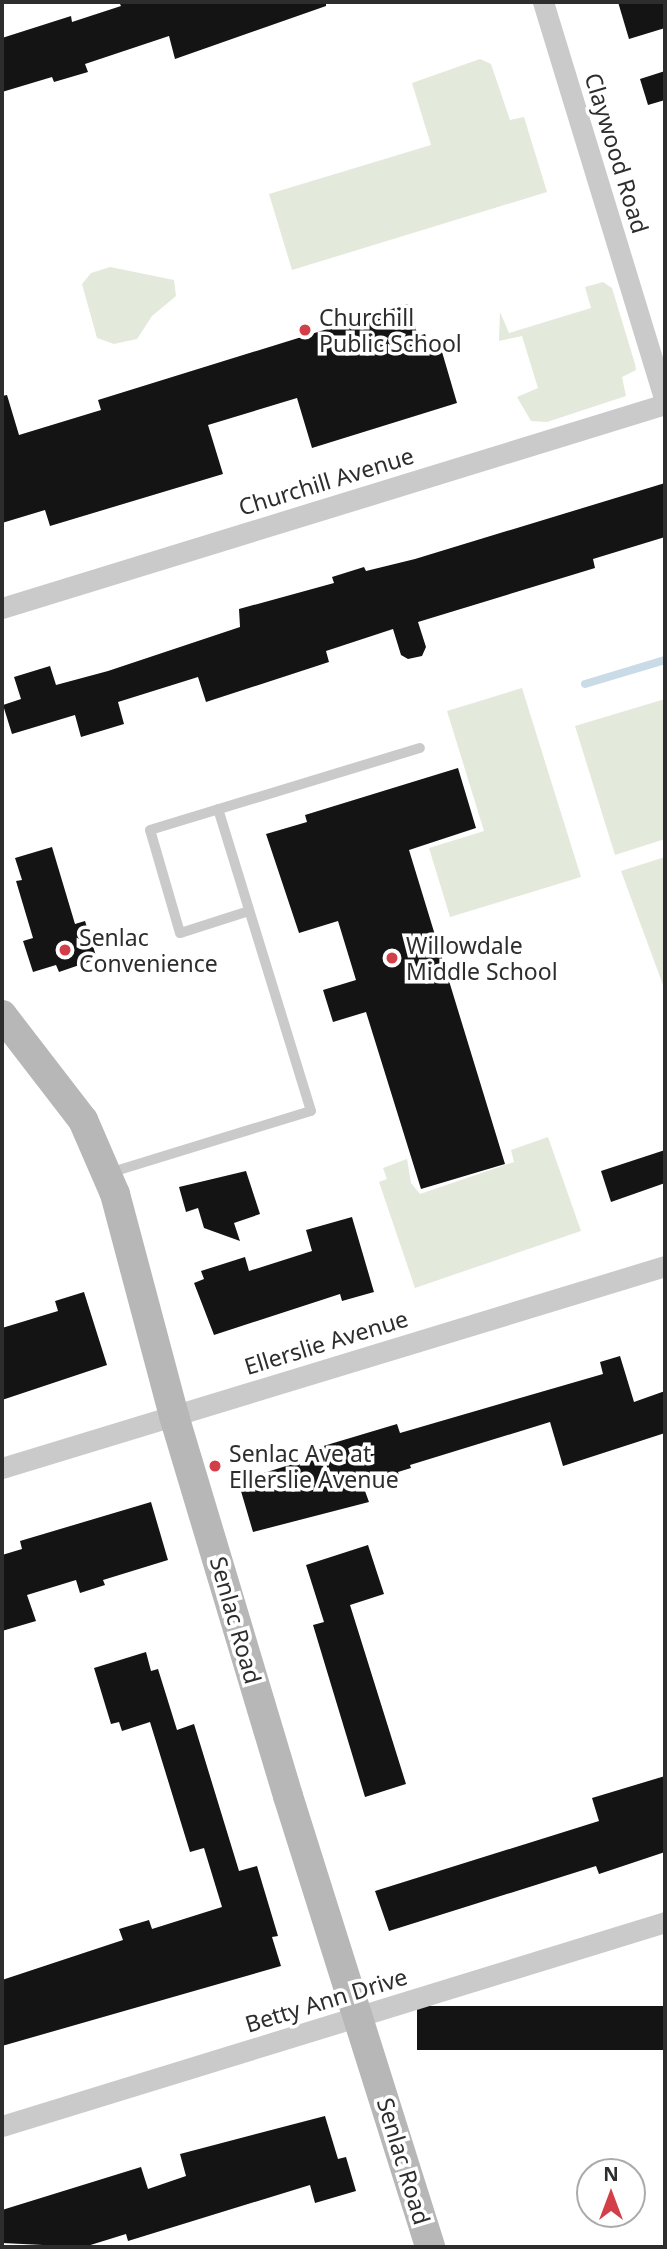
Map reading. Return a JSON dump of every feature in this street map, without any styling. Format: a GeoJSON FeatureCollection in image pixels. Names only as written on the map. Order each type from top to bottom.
{"type":"FeatureCollection","features":[{"type":"Feature","properties":{"kind":"street","name":"Claywood Road"},"geometry":{"type":"LineString","coordinates":[[543,2],[665,402]]}},
{"type":"Feature","properties":{"kind":"street","name":"Churchill Avenue"},"geometry":{"type":"LineString","coordinates":[[2,608],[665,402]]}},
{"type":"Feature","properties":{"kind":"street","name":"Senlac Road"},"geometry":{"type":"LineString","coordinates":[[4,1025],[83,1120],[106,1174],[174,1416],[288,1796],[360,2017],[430,2247]]}},
{"type":"Feature","properties":{"kind":"street","name":"Ellerslie Avenue"},"geometry":{"type":"LineString","coordinates":[[2,1468],[665,1267]]}},
{"type":"Feature","properties":{"kind":"street","name":"Betty Ann Drive"},"geometry":{"type":"LineString","coordinates":[[2,2126],[665,1922]]}},
{"type":"Feature","properties":{"kind":"lane"},"geometry":{"type":"LineString","coordinates":[[250,911],[180,933],[150,830],[420,747]]}},
{"type":"Feature","properties":{"kind":"lane"},"geometry":{"type":"LineString","coordinates":[[106,1174],[311,1111],[218,809]]}},
{"type":"Feature","properties":{"kind":"shaded area"},"geometry":{"type":"Polygon","coordinates":[[[480,59],[491,64],[510,120],[524,117],[547,192],[292,270],[269,194],[431,145],[412,83],[480,59]]]}},
{"type":"Feature","properties":{"kind":"shaded area"},"geometry":{"type":"Polygon","coordinates":[[[110,267],[174,280],[176,296],[152,316],[137,339],[114,344],[97,338],[82,284],[91,273],[110,267]]]}},
{"type":"Feature","properties":{"kind":"shaded area"},"geometry":{"type":"Polygon","coordinates":[[[603,282],[612,288],[635,364],[636,370],[622,377],[626,396],[547,422],[531,421],[517,397],[538,388],[522,336],[499,341],[500,312],[509,333],[591,308],[585,287],[603,282]]]}},
{"type":"Feature","properties":{"kind":"shaded area"},"geometry":{"type":"Polygon","coordinates":[[[522,688],[581,877],[450,917],[429,848],[484,831],[447,711],[522,688]]]}},
{"type":"Feature","properties":{"kind":"shaded area"},"geometry":{"type":"Polygon","coordinates":[[[665,699],[665,839],[615,855],[575,726],[665,699]]]}},
{"type":"Feature","properties":{"kind":"shaded area"},"geometry":{"type":"Polygon","coordinates":[[[665,857],[665,984],[663,985],[621,871],[665,857]]]}},
{"type":"Feature","properties":{"kind":"shaded area"},"geometry":{"type":"Polygon","coordinates":[[[548,1137],[581,1231],[415,1288],[379,1182],[387,1179],[383,1168],[407,1159],[411,1183],[420,1194],[514,1162],[511,1150],[548,1137]]]}},
{"type":"Feature","properties":{"kind":"building"},"geometry":{"type":"Polygon","coordinates":[[[119,2],[326,2],[326,6],[175,59],[169,36],[85,64],[88,72],[54,82],[52,77],[2,92],[2,38],[71,16],[72,22],[121,6],[119,2]]]}},
{"type":"Feature","properties":{"kind":"building"},"geometry":{"type":"Polygon","coordinates":[[[618,2],[665,2],[665,28],[629,39],[618,2]]]}},
{"type":"Feature","properties":{"kind":"building"},"geometry":{"type":"Polygon","coordinates":[[[665,71],[665,100],[648,105],[640,79],[665,71]]]}},
{"type":"Feature","properties":{"kind":"building"},"geometry":{"type":"Polygon","coordinates":[[[408,304],[418,336],[425,334],[430,348],[440,345],[457,403],[312,448],[297,398],[208,425],[223,474],[50,526],[45,510],[2,523],[2,396],[7,395],[19,435],[101,410],[98,400],[408,304]]]}},
{"type":"Feature","properties":{"kind":"building"},"geometry":{"type":"Polygon","coordinates":[[[665,483],[665,537],[593,559],[595,568],[418,622],[426,647],[422,656],[408,659],[401,655],[393,629],[326,651],[329,662],[206,702],[198,677],[118,702],[124,724],[81,737],[75,715],[12,734],[3,705],[21,699],[14,677],[50,666],[56,685],[108,671],[240,627],[239,609],[334,583],[332,577],[364,567],[366,571],[415,559],[665,483]]]}},
{"type":"Feature","properties":{"kind":"building"},"geometry":{"type":"Polygon","coordinates":[[[458,768],[476,828],[409,850],[505,1164],[421,1189],[366,1012],[333,1022],[323,990],[356,980],[338,921],[299,933],[266,834],[307,822],[305,815],[458,768]]]}},
{"type":"Feature","properties":{"kind":"building"},"geometry":{"type":"Polygon","coordinates":[[[52,847],[75,924],[85,921],[97,959],[59,972],[56,965],[33,972],[23,941],[33,938],[16,881],[22,880],[15,858],[52,847]]]}},
{"type":"Feature","properties":{"kind":"building"},"geometry":{"type":"Polygon","coordinates":[[[665,1150],[665,1183],[611,1202],[601,1171],[665,1150]]]}},
{"type":"Feature","properties":{"kind":"building"},"geometry":{"type":"Polygon","coordinates":[[[246,1171],[260,1214],[234,1223],[240,1241],[204,1228],[198,1208],[186,1212],[179,1187],[246,1171]]]}},
{"type":"Feature","properties":{"kind":"building"},"geometry":{"type":"Polygon","coordinates":[[[352,1217],[374,1292],[342,1301],[340,1294],[214,1335],[194,1283],[204,1279],[201,1271],[245,1257],[249,1271],[312,1251],[306,1230],[352,1217]]]}},
{"type":"Feature","properties":{"kind":"building"},"geometry":{"type":"Polygon","coordinates":[[[84,1292],[107,1365],[2,1400],[2,1328],[58,1311],[55,1301],[84,1292]]]}},
{"type":"Feature","properties":{"kind":"building"},"geometry":{"type":"Polygon","coordinates":[[[620,1356],[634,1402],[665,1391],[665,1433],[563,1466],[550,1422],[410,1465],[411,1468],[398,1472],[400,1479],[365,1491],[369,1502],[253,1532],[238,1481],[312,1458],[310,1450],[397,1424],[400,1433],[603,1374],[600,1362],[620,1356]]]}},
{"type":"Feature","properties":{"kind":"building"},"geometry":{"type":"Polygon","coordinates":[[[151,1502],[168,1560],[103,1580],[105,1585],[80,1593],[76,1580],[27,1595],[36,1621],[2,1631],[2,1555],[22,1549],[20,1541],[151,1502]]]}},
{"type":"Feature","properties":{"kind":"building"},"geometry":{"type":"Polygon","coordinates":[[[368,1545],[384,1594],[350,1605],[406,1784],[365,1797],[313,1625],[324,1622],[306,1565],[368,1545]]]}},
{"type":"Feature","properties":{"kind":"building"},"geometry":{"type":"Polygon","coordinates":[[[146,1652],[151,1671],[158,1669],[177,1730],[194,1724],[239,1871],[257,1866],[278,1936],[272,1937],[281,1966],[2,2046],[2,1980],[123,1940],[119,1929],[149,1920],[152,1929],[222,1907],[204,1848],[190,1852],[150,1722],[122,1731],[119,1722],[111,1724],[94,1668],[146,1652]]]}},
{"type":"Feature","properties":{"kind":"building"},"geometry":{"type":"Polygon","coordinates":[[[665,1776],[665,1852],[599,1874],[596,1866],[389,1931],[375,1891],[599,1821],[592,1798],[665,1776]]]}},
{"type":"Feature","properties":{"kind":"building"},"geometry":{"type":"Polygon","coordinates":[[[417,2006],[665,2006],[665,2050],[417,2050],[417,2006]]]}},
{"type":"Feature","properties":{"kind":"building"},"geometry":{"type":"Polygon","coordinates":[[[325,2116],[338,2159],[346,2157],[356,2191],[315,2203],[310,2185],[128,2241],[126,2234],[84,2247],[2,2243],[2,2210],[141,2167],[148,2189],[186,2176],[180,2154],[325,2116]]]}},
{"type":"Feature","properties":{"kind":"waterway"},"geometry":{"type":"LineString","coordinates":[[585,684],[665,660]]}},
{"type":"Feature","properties":{"kind":"place","name":"Churchill Public School"},"geometry":{"type":"Point","coordinates":[305,330]}},
{"type":"Feature","properties":{"kind":"place","name":"Senlac Convenience"},"geometry":{"type":"Point","coordinates":[65,950]}},
{"type":"Feature","properties":{"kind":"place","name":"Willowdale Middle School"},"geometry":{"type":"Point","coordinates":[392,958]}},
{"type":"Feature","properties":{"kind":"place","name":"Senlac Ave at Ellerslie Avenue"},"geometry":{"type":"Point","coordinates":[215,1466]}}]}
